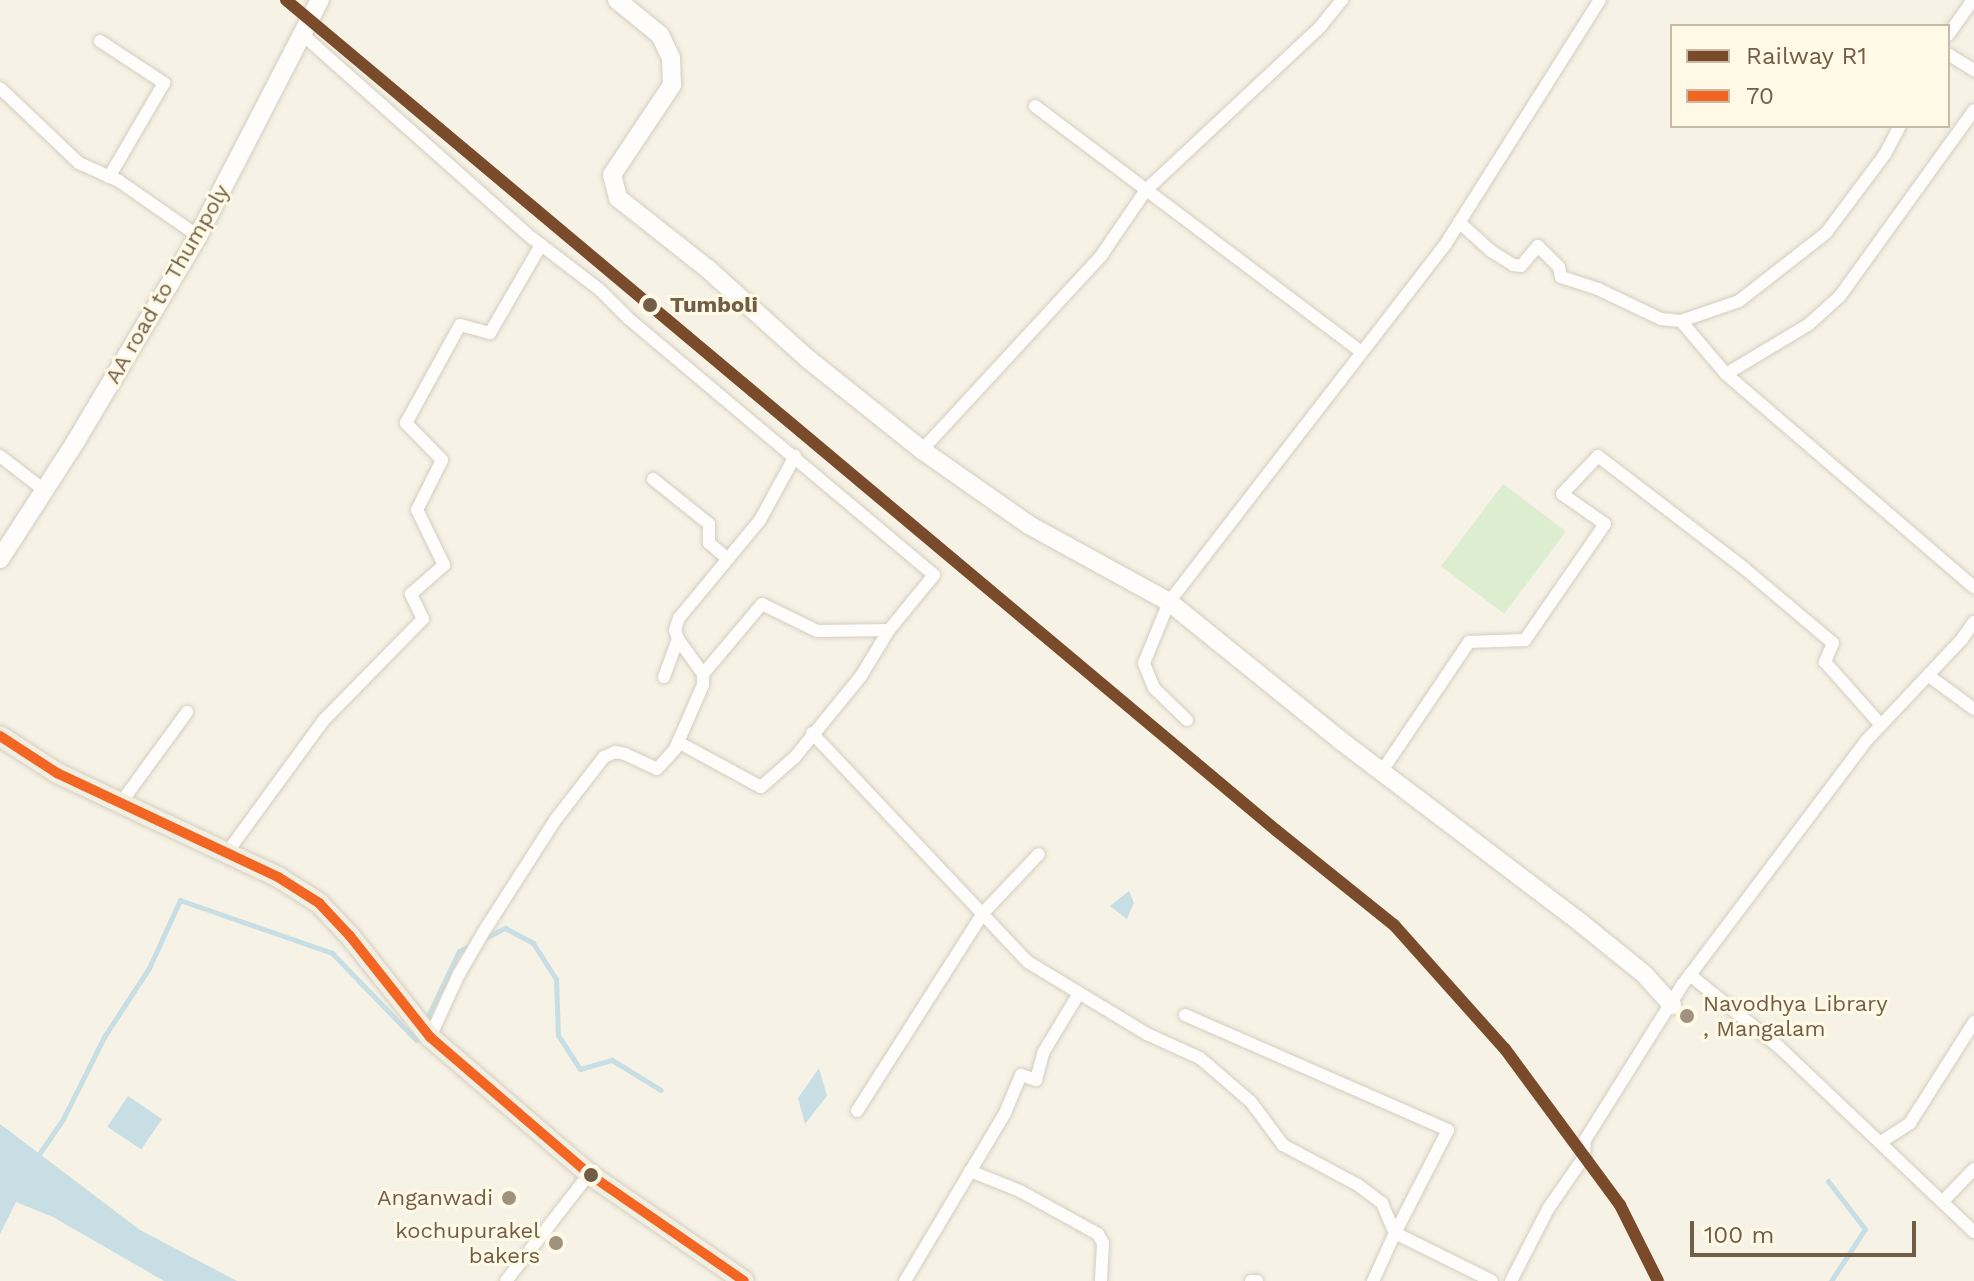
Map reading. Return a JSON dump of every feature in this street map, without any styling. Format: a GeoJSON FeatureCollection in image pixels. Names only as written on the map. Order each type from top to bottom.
{"type":"FeatureCollection","features":[{"type":"Feature","properties":{"kind":"main road"},"geometry":{"type":"LineString","coordinates":[[0,736],[57,773],[278,877],[319,903],[350,936],[430,1037],[589,1174],[744,1281]]}},
{"type":"Feature","properties":{"kind":"street","name":"AA road to Thumpoly"},"geometry":{"type":"LineString","coordinates":[[0,559],[198,236],[320,0]]}},
{"type":"Feature","properties":{"kind":"street"},"geometry":{"type":"LineString","coordinates":[[617,0],[660,35],[671,58],[672,85],[612,175],[611,184],[618,198],[708,269],[808,359],[922,450],[1029,525],[1169,602],[1625,958],[1672,1005]]}},
{"type":"Feature","properties":{"kind":"street"},"geometry":{"type":"LineString","coordinates":[[922,450],[1101,256],[1146,190],[1320,27],[1342,0]]}},
{"type":"Feature","properties":{"kind":"street"},"geometry":{"type":"LineString","coordinates":[[1187,720],[1154,688],[1144,663],[1169,602],[1459,222],[1600,0]]}},
{"type":"Feature","properties":{"kind":"street"},"geometry":{"type":"LineString","coordinates":[[1950,32],[1973,0]]}},
{"type":"Feature","properties":{"kind":"street"},"geometry":{"type":"LineString","coordinates":[[303,35],[541,245],[599,289],[629,319],[934,575],[889,630],[861,676],[795,757],[761,787],[678,742]]}},
{"type":"Feature","properties":{"kind":"street"},"geometry":{"type":"LineString","coordinates":[[100,41],[164,83],[109,177]]}},
{"type":"Feature","properties":{"kind":"street"},"geometry":{"type":"LineString","coordinates":[[1950,55],[1974,70]]}},
{"type":"Feature","properties":{"kind":"street"},"geometry":{"type":"LineString","coordinates":[[0,88],[79,163],[109,177],[198,236]]}},
{"type":"Feature","properties":{"kind":"street"},"geometry":{"type":"LineString","coordinates":[[1035,106],[1362,352]]}},
{"type":"Feature","properties":{"kind":"street"},"geometry":{"type":"LineString","coordinates":[[1726,374],[1808,325],[1840,296],[1974,110]]}},
{"type":"Feature","properties":{"kind":"street"},"geometry":{"type":"LineString","coordinates":[[1459,222],[1491,251],[1513,265],[1521,266],[1538,246],[1559,267],[1561,277],[1598,289],[1661,319],[1681,321],[1739,301],[1826,233],[1885,154],[1899,128]]}},
{"type":"Feature","properties":{"kind":"street"},"geometry":{"type":"LineString","coordinates":[[226,854],[323,721],[423,619],[411,594],[444,565],[417,510],[442,460],[406,423],[460,325],[490,333],[541,245]]}},
{"type":"Feature","properties":{"kind":"street"},"geometry":{"type":"LineString","coordinates":[[1681,321],[1704,343],[1726,374],[1974,587]]}},
{"type":"Feature","properties":{"kind":"street"},"geometry":{"type":"LineString","coordinates":[[0,456],[44,490]]}},
{"type":"Feature","properties":{"kind":"street"},"geometry":{"type":"LineString","coordinates":[[703,674],[678,639],[675,630],[679,618],[779,491],[795,456]]}},
{"type":"Feature","properties":{"kind":"street"},"geometry":{"type":"LineString","coordinates":[[1382,771],[1469,642],[1525,640],[1605,524],[1562,494],[1598,456],[1745,569],[1833,643],[1825,662],[1881,725]]}},
{"type":"Feature","properties":{"kind":"street"},"geometry":{"type":"LineString","coordinates":[[653,479],[709,524],[709,543],[728,559]]}},
{"type":"Feature","properties":{"kind":"street"},"geometry":{"type":"LineString","coordinates":[[430,1037],[470,955],[556,819],[604,757],[615,752],[625,754],[657,769],[678,742],[701,696],[703,674],[762,604],[817,631],[889,630]]}},
{"type":"Feature","properties":{"kind":"street"},"geometry":{"type":"LineString","coordinates":[[1511,1281],[1548,1209],[1584,1157],[1585,1140],[1730,917],[1881,725],[1929,676],[1974,622]]}},
{"type":"Feature","properties":{"kind":"street"},"geometry":{"type":"LineString","coordinates":[[664,677],[678,639]]}},
{"type":"Feature","properties":{"kind":"street"},"geometry":{"type":"LineString","coordinates":[[1929,676],[1974,709]]}},
{"type":"Feature","properties":{"kind":"street"},"geometry":{"type":"LineString","coordinates":[[120,804],[187,712]]}},
{"type":"Feature","properties":{"kind":"street"},"geometry":{"type":"LineString","coordinates":[[812,733],[1028,962],[1147,1034],[1200,1058],[1251,1102],[1283,1145],[1358,1185],[1382,1203],[1395,1233],[1492,1281]]}},
{"type":"Feature","properties":{"kind":"street"},"geometry":{"type":"LineString","coordinates":[[857,1111],[983,913],[1039,854]]}},
{"type":"Feature","properties":{"kind":"street"},"geometry":{"type":"LineString","coordinates":[[1690,975],[1779,1047],[1944,1200],[1974,1232]]}},
{"type":"Feature","properties":{"kind":"street"},"geometry":{"type":"LineString","coordinates":[[905,1281],[1005,1113],[1021,1075],[1036,1080],[1043,1053],[1078,995]]}},
{"type":"Feature","properties":{"kind":"street"},"geometry":{"type":"LineString","coordinates":[[1185,1015],[1448,1130],[1373,1281]]}},
{"type":"Feature","properties":{"kind":"street"},"geometry":{"type":"LineString","coordinates":[[1881,1142],[1910,1123],[1974,1022]]}},
{"type":"Feature","properties":{"kind":"street"},"geometry":{"type":"LineString","coordinates":[[1944,1200],[1974,1169]]}},
{"type":"Feature","properties":{"kind":"street"},"geometry":{"type":"LineString","coordinates":[[970,1171],[1011,1187],[1098,1234],[1103,1243],[1101,1281]]}},
{"type":"Feature","properties":{"kind":"street"},"geometry":{"type":"LineString","coordinates":[[506,1281],[589,1174]]}},
{"type":"Feature","properties":{"kind":"street"},"geometry":{"type":"LineString","coordinates":[[1251,1281],[1257,1281]]}},
{"type":"Feature","properties":{"kind":"green space"},"geometry":{"type":"Polygon","coordinates":[[[1503,484],[1566,532],[1504,614],[1441,566],[1503,484]]]}},
{"type":"Feature","properties":{"kind":"water"},"geometry":{"type":"Polygon","coordinates":[[[1129,891],[1134,903],[1127,919],[1110,906],[1129,891]]]}},
{"type":"Feature","properties":{"kind":"water"},"geometry":{"type":"Polygon","coordinates":[[[819,1068],[827,1096],[805,1124],[798,1098],[819,1068]]]}},
{"type":"Feature","properties":{"kind":"water"},"geometry":{"type":"Polygon","coordinates":[[[128,1096],[162,1119],[141,1150],[107,1127],[128,1096]]]}},
{"type":"Feature","properties":{"kind":"water"},"geometry":{"type":"Polygon","coordinates":[[[0,1124],[140,1230],[237,1281],[164,1281],[53,1217],[16,1202],[0,1234],[0,1124]]]}},
{"type":"Feature","properties":{"kind":"waterway"},"geometry":{"type":"LineString","coordinates":[[37,1157],[63,1119],[104,1037],[149,968],[180,900],[332,953],[416,1040]]}},
{"type":"Feature","properties":{"kind":"waterway"},"geometry":{"type":"LineString","coordinates":[[483,939],[505,928],[533,943],[556,979],[558,1035],[580,1069],[612,1060],[661,1090]]}},
{"type":"Feature","properties":{"kind":"waterway"},"geometry":{"type":"LineString","coordinates":[[428,1016],[459,951],[474,944]]}},
{"type":"Feature","properties":{"kind":"waterway"},"geometry":{"type":"LineString","coordinates":[[1828,1181],[1865,1229],[1831,1281]]}},
{"type":"Feature","properties":{"kind":"rail line","name":"R1"},"geometry":{"type":"LineString","coordinates":[[286,0],[1277,831],[1394,925],[1505,1049],[1620,1205],[1658,1281]]}},
{"type":"Feature","properties":{"kind":"transit line","name":"70"},"geometry":{"type":"LineString","coordinates":[[0,736],[57,773],[278,877],[319,903],[350,936],[430,1037],[589,1174],[744,1281]]}},
{"type":"Feature","properties":{"kind":"place","name":"Tumboli"},"geometry":{"type":"Point","coordinates":[650,305]}},
{"type":"Feature","properties":{"kind":"place","name":"Navodhya Library , Mangalam"},"geometry":{"type":"Point","coordinates":[1687,1016]}},
{"type":"Feature","properties":{"kind":"place","name":"Anganwadi"},"geometry":{"type":"Point","coordinates":[509,1198]}},
{"type":"Feature","properties":{"kind":"place","name":"kochupurakel bakers"},"geometry":{"type":"Point","coordinates":[556,1243]}}]}
